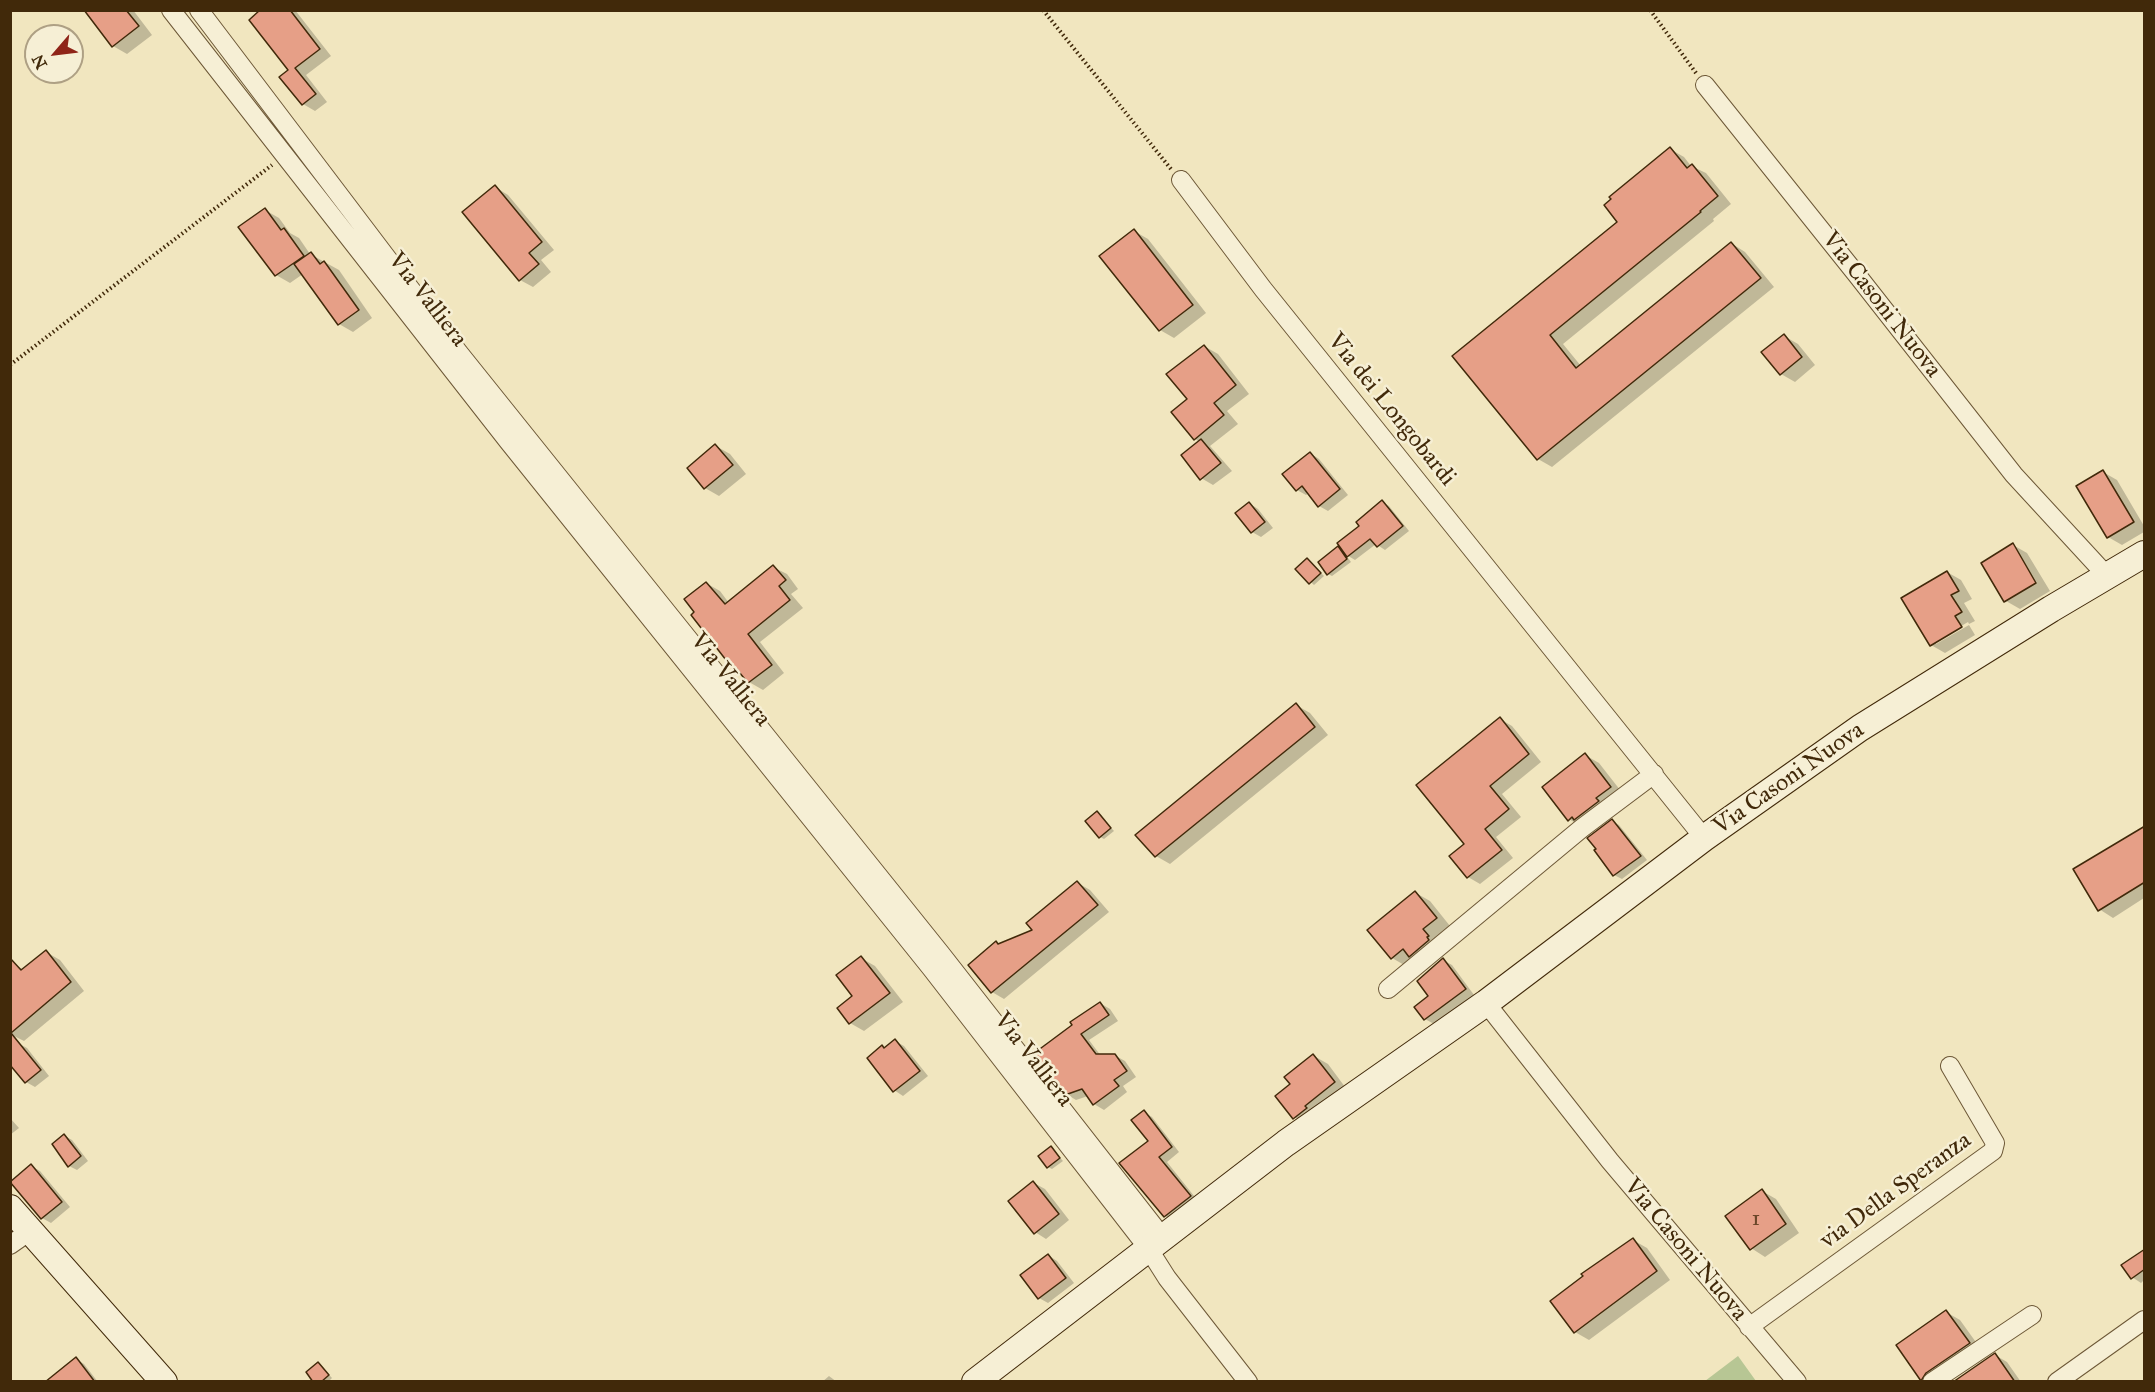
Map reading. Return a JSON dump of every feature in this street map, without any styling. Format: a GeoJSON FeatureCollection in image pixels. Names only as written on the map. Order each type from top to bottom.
{"type":"FeatureCollection","features":[{"type":"Feature","properties":{"kind":"main road","name":"Via Casoni Nuova"},"geometry":{"type":"LineString","coordinates":[[975,1382],[1286,1143],[1486,1003],[1704,838],[1860,729],[2145,554]]}},
{"type":"Feature","properties":{"kind":"main road"},"geometry":{"type":"LineString","coordinates":[[10,1208],[20,1238],[164,1382]]}},
{"type":"Feature","properties":{"kind":"street","name":"Via Valliera"},"geometry":{"type":"LineString","coordinates":[[171,10],[508,441],[936,961]]}},
{"type":"Feature","properties":{"kind":"street","name":"Via Valliera"},"geometry":{"type":"LineString","coordinates":[[199,10],[459,353],[1156,1243],[1167,1278],[1248,1382]]}},
{"type":"Feature","properties":{"kind":"street","name":"Via Casoni Nuova"},"geometry":{"type":"LineString","coordinates":[[1705,85],[2014,475],[2107,576]]}},
{"type":"Feature","properties":{"kind":"street","name":"Via dei Longobardi"},"geometry":{"type":"LineString","coordinates":[[1181,180],[1263,289],[1704,838]]}},
{"type":"Feature","properties":{"kind":"street"},"geometry":{"type":"LineString","coordinates":[[1388,988],[1582,828],[1654,774]]}},
{"type":"Feature","properties":{"kind":"street","name":"Via Casoni Nuova"},"geometry":{"type":"LineString","coordinates":[[1486,1003],[1610,1161],[1797,1382]]}},
{"type":"Feature","properties":{"kind":"street","name":"via Della Speranza"},"geometry":{"type":"LineString","coordinates":[[1749,1327],[1993,1150],[1995,1143],[1950,1066]]}},
{"type":"Feature","properties":{"kind":"street"},"geometry":{"type":"LineString","coordinates":[[1932,1382],[2032,1315]]}},
{"type":"Feature","properties":{"kind":"street"},"geometry":{"type":"LineString","coordinates":[[2057,1382],[2145,1320]]}},
{"type":"Feature","properties":{"kind":"path"},"geometry":{"type":"LineString","coordinates":[[1043,10],[1181,180]]}},
{"type":"Feature","properties":{"kind":"path"},"geometry":{"type":"LineString","coordinates":[[1650,10],[1705,85]]}},
{"type":"Feature","properties":{"kind":"path"},"geometry":{"type":"LineString","coordinates":[[10,365],[284,155]]}},
{"type":"Feature","properties":{"kind":"green space"},"geometry":{"type":"Polygon","coordinates":[[[1738,1356],[1756,1381],[1705,1381],[1738,1356]]]}},
{"type":"Feature","properties":{"kind":"building"},"geometry":{"type":"Polygon","coordinates":[[[84,10],[126,10],[139,26],[112,47],[84,10]]]}},
{"type":"Feature","properties":{"kind":"building"},"geometry":{"type":"Polygon","coordinates":[[[260,10],[290,10],[320,49],[295,68],[316,94],[302,105],[279,77],[288,70],[249,20],[260,10]]]}},
{"type":"Feature","properties":{"kind":"building"},"geometry":{"type":"Polygon","coordinates":[[[1670,147],[1687,168],[1692,164],[1718,196],[1550,335],[1576,368],[1731,242],[1761,278],[1537,460],[1452,356],[1617,222],[1604,205],[1611,199],[1609,197],[1670,147]]]}},
{"type":"Feature","properties":{"kind":"building"},"geometry":{"type":"Polygon","coordinates":[[[495,185],[542,242],[529,253],[539,264],[519,281],[462,212],[495,185]]]}},
{"type":"Feature","properties":{"kind":"building"},"geometry":{"type":"Polygon","coordinates":[[[265,208],[281,230],[284,228],[304,256],[275,276],[238,227],[265,208]]]}},
{"type":"Feature","properties":{"kind":"building"},"geometry":{"type":"Polygon","coordinates":[[[1134,229],[1193,305],[1159,331],[1099,256],[1134,229]]]}},
{"type":"Feature","properties":{"kind":"building"},"geometry":{"type":"Polygon","coordinates":[[[311,252],[320,264],[324,261],[359,310],[338,325],[294,264],[311,252]]]}},
{"type":"Feature","properties":{"kind":"building"},"geometry":{"type":"Polygon","coordinates":[[[1784,334],[1802,357],[1780,375],[1761,352],[1784,334]]]}},
{"type":"Feature","properties":{"kind":"building"},"geometry":{"type":"Polygon","coordinates":[[[1204,345],[1236,385],[1214,403],[1224,415],[1194,440],[1171,412],[1187,399],[1166,374],[1204,345]]]}},
{"type":"Feature","properties":{"kind":"building"},"geometry":{"type":"Polygon","coordinates":[[[1201,439],[1221,463],[1200,480],[1181,455],[1201,439]]]}},
{"type":"Feature","properties":{"kind":"building"},"geometry":{"type":"Polygon","coordinates":[[[715,444],[733,465],[704,489],[687,468],[715,444]]]}},
{"type":"Feature","properties":{"kind":"building"},"geometry":{"type":"Polygon","coordinates":[[[1310,452],[1340,489],[1318,507],[1302,486],[1296,491],[1282,474],[1310,452]]]}},
{"type":"Feature","properties":{"kind":"building"},"geometry":{"type":"Polygon","coordinates":[[[2103,470],[2134,522],[2107,538],[2076,486],[2103,470]]]}},
{"type":"Feature","properties":{"kind":"building"},"geometry":{"type":"Polygon","coordinates":[[[1382,500],[1403,526],[1377,547],[1370,539],[1347,557],[1337,543],[1359,526],[1356,522],[1382,500]]]}},
{"type":"Feature","properties":{"kind":"building"},"geometry":{"type":"Polygon","coordinates":[[[1249,502],[1265,522],[1251,533],[1235,513],[1249,502]]]}},
{"type":"Feature","properties":{"kind":"building"},"geometry":{"type":"Polygon","coordinates":[[[2013,543],[2036,583],[2004,602],[1981,563],[2013,543]]]}},
{"type":"Feature","properties":{"kind":"building"},"geometry":{"type":"Polygon","coordinates":[[[1338,546],[1347,559],[1327,575],[1318,562],[1338,546]]]}},
{"type":"Feature","properties":{"kind":"building"},"geometry":{"type":"Polygon","coordinates":[[[1307,558],[1321,573],[1309,584],[1295,569],[1307,558]]]}},
{"type":"Feature","properties":{"kind":"building"},"geometry":{"type":"Polygon","coordinates":[[[773,565],[786,580],[779,586],[790,600],[748,634],[772,665],[748,683],[735,667],[733,669],[691,615],[694,612],[684,599],[706,582],[725,604],[773,565]]]}},
{"type":"Feature","properties":{"kind":"building"},"geometry":{"type":"Polygon","coordinates":[[[1947,571],[1959,591],[1951,595],[1962,612],[1955,616],[1962,627],[1930,646],[1901,598],[1947,571]]]}},
{"type":"Feature","properties":{"kind":"building"},"geometry":{"type":"Polygon","coordinates":[[[1296,703],[1315,727],[1155,857],[1135,835],[1296,703]]]}},
{"type":"Feature","properties":{"kind":"building"},"geometry":{"type":"Polygon","coordinates":[[[1500,717],[1529,754],[1490,786],[1509,809],[1485,829],[1502,850],[1467,878],[1449,856],[1464,844],[1416,785],[1500,717]]]}},
{"type":"Feature","properties":{"kind":"building"},"geometry":{"type":"Polygon","coordinates":[[[1585,753],[1611,787],[1596,798],[1599,801],[1574,820],[1572,817],[1568,821],[1542,787],[1585,753]]]}},
{"type":"Feature","properties":{"kind":"building"},"geometry":{"type":"Polygon","coordinates":[[[1097,811],[1111,828],[1099,838],[1085,821],[1097,811]]]}},
{"type":"Feature","properties":{"kind":"building"},"geometry":{"type":"Polygon","coordinates":[[[1612,819],[1641,856],[1613,876],[1587,838],[1612,819]]]}},
{"type":"Feature","properties":{"kind":"building"},"geometry":{"type":"Polygon","coordinates":[[[2145,826],[2145,882],[2098,911],[2073,869],[2145,826]]]}},
{"type":"Feature","properties":{"kind":"building"},"geometry":{"type":"Polygon","coordinates":[[[1077,881],[1098,905],[991,993],[968,965],[996,941],[998,944],[1032,930],[1026,923],[1077,881]]]}},
{"type":"Feature","properties":{"kind":"building"},"geometry":{"type":"Polygon","coordinates":[[[1415,891],[1437,918],[1423,929],[1429,936],[1427,937],[1429,940],[1409,957],[1403,949],[1391,959],[1367,930],[1415,891]]]}},
{"type":"Feature","properties":{"kind":"building"},"geometry":{"type":"Polygon","coordinates":[[[46,950],[71,982],[11,1033],[41,1070],[25,1083],[10,1065],[10,958],[21,970],[46,950]]]}},
{"type":"Feature","properties":{"kind":"building"},"geometry":{"type":"Polygon","coordinates":[[[861,956],[890,993],[849,1024],[837,1008],[852,996],[836,975],[861,956]]]}},
{"type":"Feature","properties":{"kind":"building"},"geometry":{"type":"Polygon","coordinates":[[[1443,958],[1466,989],[1424,1020],[1414,1007],[1428,996],[1417,981],[1443,958]]]}},
{"type":"Feature","properties":{"kind":"building"},"geometry":{"type":"Polygon","coordinates":[[[1100,1002],[1109,1015],[1081,1034],[1096,1054],[1115,1054],[1127,1071],[1114,1080],[1119,1086],[1093,1105],[1082,1089],[1065,1095],[1033,1054],[1072,1025],[1070,1022],[1100,1002]]]}},
{"type":"Feature","properties":{"kind":"building"},"geometry":{"type":"Polygon","coordinates":[[[895,1039],[920,1071],[893,1092],[867,1058],[882,1045],[884,1048],[895,1039]]]}},
{"type":"Feature","properties":{"kind":"building"},"geometry":{"type":"Polygon","coordinates":[[[1313,1054],[1335,1082],[1305,1106],[1307,1108],[1293,1119],[1275,1096],[1290,1084],[1284,1077],[1313,1054]]]}},
{"type":"Feature","properties":{"kind":"building"},"geometry":{"type":"Polygon","coordinates":[[[1144,1110],[1172,1147],[1159,1157],[1191,1196],[1164,1217],[1119,1163],[1148,1141],[1131,1120],[1144,1110]]]}},
{"type":"Feature","properties":{"kind":"building"},"geometry":{"type":"Polygon","coordinates":[[[64,1134],[81,1156],[68,1167],[52,1144],[64,1134]]]}},
{"type":"Feature","properties":{"kind":"building"},"geometry":{"type":"Polygon","coordinates":[[[1051,1146],[1060,1158],[1047,1168],[1038,1156],[1051,1146]]]}},
{"type":"Feature","properties":{"kind":"building"},"geometry":{"type":"Polygon","coordinates":[[[31,1164],[62,1202],[41,1219],[10,1182],[31,1164]]]}},
{"type":"Feature","properties":{"kind":"building"},"geometry":{"type":"Polygon","coordinates":[[[1033,1181],[1059,1214],[1034,1234],[1008,1201],[1033,1181]]]}},
{"type":"Feature","properties":{"kind":"building"},"geometry":{"type":"Polygon","coordinates":[[[1762,1189],[1786,1224],[1750,1250],[1725,1216],[1762,1189]]]}},
{"type":"Feature","properties":{"kind":"building"},"geometry":{"type":"Polygon","coordinates":[[[1633,1238],[1657,1271],[1574,1333],[1550,1301],[1583,1276],[1581,1274],[1633,1238]]]}},
{"type":"Feature","properties":{"kind":"building"},"geometry":{"type":"Polygon","coordinates":[[[2145,1249],[2145,1269],[2131,1279],[2121,1265],[2145,1249]]]}},
{"type":"Feature","properties":{"kind":"building"},"geometry":{"type":"Polygon","coordinates":[[[1048,1254],[1066,1278],[1038,1299],[1020,1275],[1048,1254]]]}},
{"type":"Feature","properties":{"kind":"building"},"geometry":{"type":"Polygon","coordinates":[[[1946,1310],[1970,1343],[1926,1373],[1921,1381],[1896,1345],[1946,1310]]]}},
{"type":"Feature","properties":{"kind":"building"},"geometry":{"type":"Polygon","coordinates":[[[1995,1353],[2015,1382],[1953,1382],[1995,1353]]]}},
{"type":"Feature","properties":{"kind":"building"},"geometry":{"type":"Polygon","coordinates":[[[76,1357],[95,1382],[45,1382],[76,1357]]]}},
{"type":"Feature","properties":{"kind":"building"},"geometry":{"type":"Polygon","coordinates":[[[318,1362],[329,1375],[321,1382],[313,1382],[306,1372],[318,1362]]]}}]}
